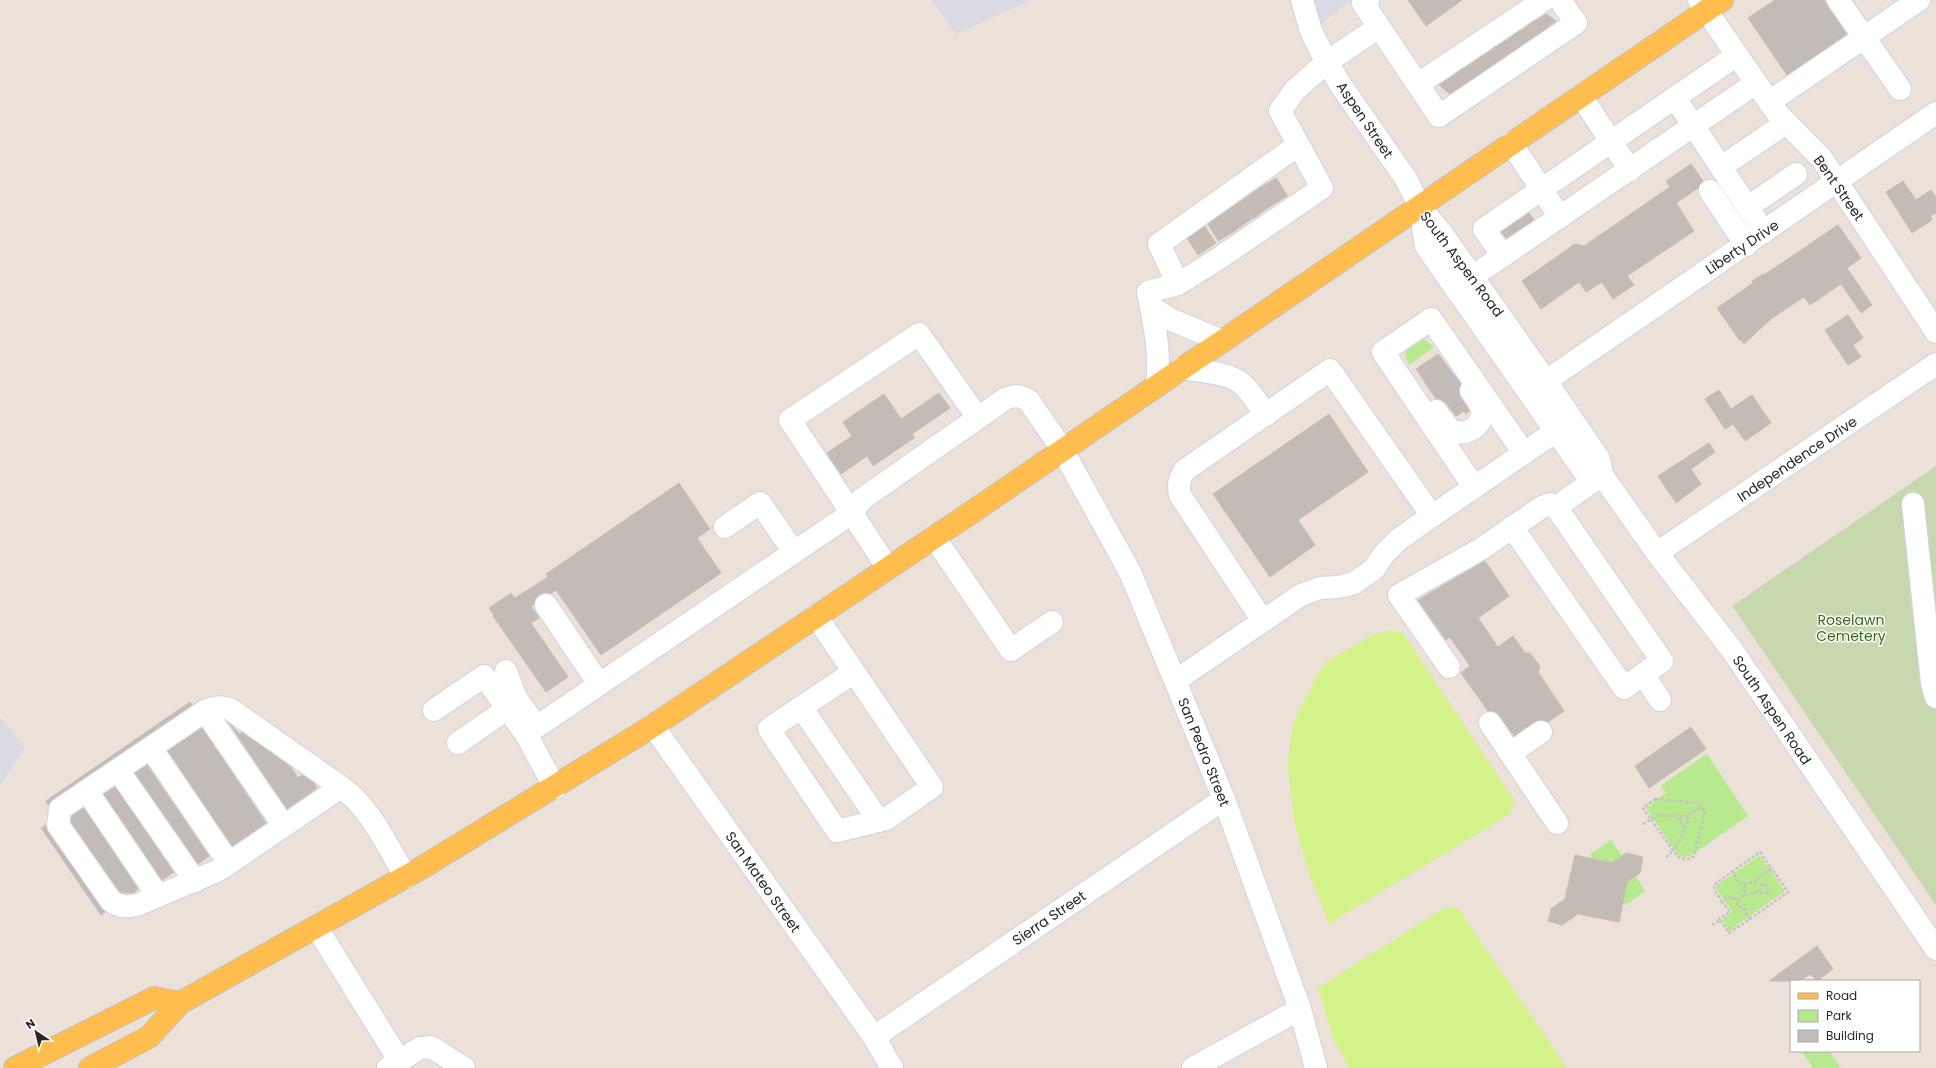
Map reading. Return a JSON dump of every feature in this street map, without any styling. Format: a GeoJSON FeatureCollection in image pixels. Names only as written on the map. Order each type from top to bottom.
{"type":"FeatureCollection","features":[{"type":"Feature","properties":{"kind":"main road"},"geometry":{"type":"LineString","coordinates":[[90,1068],[149,1037],[180,1003],[406,878],[555,788],[653,726],[1420,207],[1581,96],[1709,3]]}},
{"type":"Feature","properties":{"kind":"main road"},"geometry":{"type":"LineString","coordinates":[[15,1068],[154,998],[180,1003]]}},
{"type":"Feature","properties":{"kind":"street","name":"Aspen Street"},"geometry":{"type":"LineString","coordinates":[[1302,0],[1312,31],[1327,62],[1340,84],[1406,179],[1420,207]]}},
{"type":"Feature","properties":{"kind":"street"},"geometry":{"type":"LineString","coordinates":[[1368,0],[1363,3],[1439,116],[1479,68],[1526,36],[1576,24],[1560,0]]}},
{"type":"Feature","properties":{"kind":"street"},"geometry":{"type":"LineString","coordinates":[[1418,84],[1479,68],[1526,36],[1544,0]]}},
{"type":"Feature","properties":{"kind":"street"},"geometry":{"type":"LineString","coordinates":[[1838,0],[1900,89]]}},
{"type":"Feature","properties":{"kind":"street"},"geometry":{"type":"LineString","coordinates":[[1769,102],[1919,0]]}},
{"type":"Feature","properties":{"kind":"street","name":"Bent Street"},"geometry":{"type":"LineString","coordinates":[[1709,3],[1737,55],[1769,102],[1822,159],[1936,332]]}},
{"type":"Feature","properties":{"kind":"street"},"geometry":{"type":"LineString","coordinates":[[1157,384],[1159,367],[1148,292],[1178,284],[1212,256],[1274,214],[1322,188],[1280,111],[1295,90],[1327,62],[1379,27]]}},
{"type":"Feature","properties":{"kind":"street"},"geometry":{"type":"LineString","coordinates":[[1503,256],[1484,229],[1737,55]]}},
{"type":"Feature","properties":{"kind":"street"},"geometry":{"type":"LineString","coordinates":[[1473,276],[1756,83]]}},
{"type":"Feature","properties":{"kind":"street"},"geometry":{"type":"LineString","coordinates":[[1581,96],[1630,170]]}},
{"type":"Feature","properties":{"kind":"street"},"geometry":{"type":"LineString","coordinates":[[1675,98],[1764,232]]}},
{"type":"Feature","properties":{"kind":"street","name":"Liberty Drive"},"geometry":{"type":"LineString","coordinates":[[1546,381],[1936,113]]}},
{"type":"Feature","properties":{"kind":"street"},"geometry":{"type":"LineString","coordinates":[[1721,167],[1786,122]]}},
{"type":"Feature","properties":{"kind":"street"},"geometry":{"type":"LineString","coordinates":[[1511,143],[1560,217]]}},
{"type":"Feature","properties":{"kind":"street"},"geometry":{"type":"LineString","coordinates":[[1178,284],[1159,244],[1192,227],[1264,178],[1298,145]]}},
{"type":"Feature","properties":{"kind":"street"},"geometry":{"type":"LineString","coordinates":[[1748,207],[1796,174]]}},
{"type":"Feature","properties":{"kind":"street"},"geometry":{"type":"LineString","coordinates":[[1710,191],[1746,245]]}},
{"type":"Feature","properties":{"kind":"street","name":"South Aspen Road"},"geometry":{"type":"LineString","coordinates":[[1420,207],[1473,276],[1546,381],[1564,425]]}},
{"type":"Feature","properties":{"kind":"street","name":"South Aspen Road"},"geometry":{"type":"LineString","coordinates":[[1420,207],[1426,246],[1564,425],[1599,459],[1602,475],[1657,553],[1732,650],[1936,949]]}},
{"type":"Feature","properties":{"kind":"street"},"geometry":{"type":"LineString","coordinates":[[1151,308],[1172,320],[1222,341]]}},
{"type":"Feature","properties":{"kind":"street"},"geometry":{"type":"LineString","coordinates":[[1474,487],[1383,352],[1431,318],[1524,452]]}},
{"type":"Feature","properties":{"kind":"street"},"geometry":{"type":"LineString","coordinates":[[1392,346],[1446,425],[1457,433],[1464,433],[1472,430],[1482,417],[1481,405],[1424,323]]}},
{"type":"Feature","properties":{"kind":"street"},"geometry":{"type":"LineString","coordinates":[[888,568],[790,420],[919,334],[978,418]]}},
{"type":"Feature","properties":{"kind":"street","name":"Independence Drive"},"geometry":{"type":"LineString","coordinates":[[1657,553],[1936,364]]}},
{"type":"Feature","properties":{"kind":"street"},"geometry":{"type":"LineString","coordinates":[[1180,368],[1228,376],[1240,382],[1252,395],[1266,415]]}},
{"type":"Feature","properties":{"kind":"street"},"geometry":{"type":"LineString","coordinates":[[1263,622],[1180,494],[1178,486],[1180,477],[1185,470],[1330,370],[1432,516]]}},
{"type":"Feature","properties":{"kind":"street","name":"San Pedro Street"},"geometry":{"type":"LineString","coordinates":[[531,730],[852,513],[862,499],[1005,399],[1013,396],[1021,396],[1029,401],[1062,449],[1130,572],[1224,800],[1300,1009],[1316,1068]]}},
{"type":"Feature","properties":{"kind":"street"},"geometry":{"type":"LineString","coordinates":[[1454,457],[1504,423]]}},
{"type":"Feature","properties":{"kind":"street"},"geometry":{"type":"LineString","coordinates":[[1175,681],[1301,595],[1320,588],[1338,587],[1354,583],[1374,569],[1384,554],[1398,540],[1564,425]]}},
{"type":"Feature","properties":{"kind":"street"},"geometry":{"type":"LineString","coordinates":[[1556,507],[1602,475]]}},
{"type":"Feature","properties":{"kind":"street"},"geometry":{"type":"LineString","coordinates":[[725,527],[760,503],[794,552]]}},
{"type":"Feature","properties":{"kind":"street"},"geometry":{"type":"LineString","coordinates":[[1449,667],[1399,595],[1480,549],[1542,506],[1550,504],[1556,507],[1662,661],[1624,688],[1512,527]]}},
{"type":"Feature","properties":{"kind":"street"},"geometry":{"type":"LineString","coordinates":[[1913,504],[1932,683],[1936,697]]}},
{"type":"Feature","properties":{"kind":"street"},"geometry":{"type":"LineString","coordinates":[[934,537],[1011,650],[1052,622]]}},
{"type":"Feature","properties":{"kind":"street"},"geometry":{"type":"LineString","coordinates":[[546,605],[599,684]]}},
{"type":"Feature","properties":{"kind":"street"},"geometry":{"type":"LineString","coordinates":[[816,616],[854,672],[932,787],[886,819],[837,832],[769,729],[854,672]]}},
{"type":"Feature","properties":{"kind":"street"},"geometry":{"type":"LineString","coordinates":[[506,671],[516,698],[555,788]]}},
{"type":"Feature","properties":{"kind":"street"},"geometry":{"type":"LineString","coordinates":[[1643,674],[1660,700]]}},
{"type":"Feature","properties":{"kind":"street"},"geometry":{"type":"LineString","coordinates":[[434,710],[484,676],[507,709],[531,730]]}},
{"type":"Feature","properties":{"kind":"street"},"geometry":{"type":"LineString","coordinates":[[341,787],[219,870],[137,905],[126,907],[117,905],[111,901],[58,824],[60,809],[205,711],[216,707],[230,709],[354,796],[378,830],[406,878]]}},
{"type":"Feature","properties":{"kind":"street"},"geometry":{"type":"LineString","coordinates":[[801,707],[879,821]]}},
{"type":"Feature","properties":{"kind":"street"},"geometry":{"type":"LineString","coordinates":[[458,743],[507,709]]}},
{"type":"Feature","properties":{"kind":"street"},"geometry":{"type":"LineString","coordinates":[[205,711],[284,826]]}},
{"type":"Feature","properties":{"kind":"street"},"geometry":{"type":"LineString","coordinates":[[1490,723],[1558,822]]}},
{"type":"Feature","properties":{"kind":"street","name":"San Mateo Street"},"geometry":{"type":"LineString","coordinates":[[653,726],[874,1037],[892,1068]]}},
{"type":"Feature","properties":{"kind":"street"},"geometry":{"type":"LineString","coordinates":[[1511,753],[1541,732]]}},
{"type":"Feature","properties":{"kind":"street"},"geometry":{"type":"LineString","coordinates":[[151,748],[229,863]]}},
{"type":"Feature","properties":{"kind":"street"},"geometry":{"type":"LineString","coordinates":[[118,770],[194,881]]}},
{"type":"Feature","properties":{"kind":"street"},"geometry":{"type":"LineString","coordinates":[[87,791],[158,896]]}},
{"type":"Feature","properties":{"kind":"street","name":"Sierra Street"},"geometry":{"type":"LineString","coordinates":[[874,1037],[1224,800]]}},
{"type":"Feature","properties":{"kind":"street"},"geometry":{"type":"LineString","coordinates":[[317,928],[394,1064],[420,1048],[431,1047],[464,1068]]}},
{"type":"Feature","properties":{"kind":"street"},"geometry":{"type":"LineString","coordinates":[[1193,1068],[1300,1009]]}},
{"type":"Feature","properties":{"kind":"path"},"geometry":{"type":"LineString","coordinates":[[1655,799],[1699,803],[1705,812],[1694,856],[1685,860],[1676,856],[1651,820],[1643,808],[1655,799]]}},
{"type":"Feature","properties":{"kind":"path"},"geometry":{"type":"LineString","coordinates":[[1643,824],[1658,815],[1668,818],[1673,816],[1680,818],[1687,816],[1702,806]]}},
{"type":"Feature","properties":{"kind":"path"},"geometry":{"type":"LineString","coordinates":[[1666,857],[1674,852],[1684,832],[1685,824],[1688,822],[1687,816]]}},
{"type":"Feature","properties":{"kind":"path"},"geometry":{"type":"LineString","coordinates":[[1680,818],[1679,822],[1685,824]]}},
{"type":"Feature","properties":{"kind":"path"},"geometry":{"type":"LineString","coordinates":[[1712,925],[1730,912],[1714,891],[1714,885],[1760,852],[1788,892],[1729,934],[1720,920]]}},
{"type":"Feature","properties":{"kind":"path"},"geometry":{"type":"LineString","coordinates":[[1743,884],[1755,882],[1763,873],[1772,869]]}},
{"type":"Feature","properties":{"kind":"path"},"geometry":{"type":"LineString","coordinates":[[1733,871],[1738,881],[1745,886],[1745,895]]}},
{"type":"Feature","properties":{"kind":"path"},"geometry":{"type":"LineString","coordinates":[[1722,902],[1729,897],[1738,900],[1745,895],[1758,892],[1762,894],[1768,893],[1768,887],[1763,884],[1758,892]]}},
{"type":"Feature","properties":{"kind":"path"},"geometry":{"type":"LineString","coordinates":[[1738,900],[1737,906],[1743,908],[1750,919]]}},
{"type":"Feature","properties":{"kind":"shaded area"},"geometry":{"type":"Polygon","coordinates":[[[931,0],[1032,0],[956,34],[931,0]]]}},
{"type":"Feature","properties":{"kind":"shaded area"},"geometry":{"type":"Polygon","coordinates":[[[1302,0],[1352,0],[1311,31],[1302,0]]]}},
{"type":"Feature","properties":{"kind":"shaded area"},"geometry":{"type":"Polygon","coordinates":[[[0,717],[25,747],[0,786],[0,717]]]}},
{"type":"Feature","properties":{"kind":"green space"},"geometry":{"type":"Polygon","coordinates":[[[1424,339],[1434,347],[1409,365],[1406,359],[1405,350],[1424,339]]]}},
{"type":"Feature","properties":{"kind":"green space","name":"Roselawn Cemetery"},"geometry":{"type":"Polygon","coordinates":[[[1936,466],[1936,905],[1732,606],[1936,466]]]}},
{"type":"Feature","properties":{"kind":"green space"},"geometry":{"type":"Polygon","coordinates":[[[1389,631],[1402,632],[1514,800],[1510,814],[1338,918],[1330,926],[1309,873],[1295,825],[1288,761],[1293,723],[1317,676],[1327,661],[1374,634],[1389,631]]]}},
{"type":"Feature","properties":{"kind":"green space"},"geometry":{"type":"Polygon","coordinates":[[[1707,754],[1748,816],[1690,856],[1684,857],[1677,854],[1646,808],[1666,793],[1660,786],[1707,754]]]}},
{"type":"Feature","properties":{"kind":"green space"},"geometry":{"type":"Polygon","coordinates":[[[1611,840],[1622,855],[1612,863],[1590,857],[1591,854],[1611,840]]]}},
{"type":"Feature","properties":{"kind":"green space"},"geometry":{"type":"Polygon","coordinates":[[[1760,855],[1785,891],[1729,931],[1722,920],[1732,912],[1717,890],[1717,885],[1760,855]]]}},
{"type":"Feature","properties":{"kind":"green space"},"geometry":{"type":"Polygon","coordinates":[[[1636,876],[1645,891],[1626,905],[1623,904],[1627,882],[1636,876]]]}},
{"type":"Feature","properties":{"kind":"green space"},"geometry":{"type":"Polygon","coordinates":[[[1446,907],[1458,908],[1567,1068],[1349,1068],[1334,1040],[1318,988],[1446,907]]]}},
{"type":"Feature","properties":{"kind":"green space"},"geometry":{"type":"Polygon","coordinates":[[[1802,1052],[1830,1052],[1841,1068],[1813,1068],[1802,1052]]]}},
{"type":"Feature","properties":{"kind":"building"},"geometry":{"type":"Polygon","coordinates":[[[1408,0],[1462,0],[1426,26],[1408,0]]]}},
{"type":"Feature","properties":{"kind":"building"},"geometry":{"type":"Polygon","coordinates":[[[1775,0],[1824,0],[1847,34],[1787,75],[1748,18],[1775,0]]]}},
{"type":"Feature","properties":{"kind":"building"},"geometry":{"type":"Polygon","coordinates":[[[1546,14],[1556,21],[1450,94],[1439,85],[1546,14]]]}},
{"type":"Feature","properties":{"kind":"building"},"geometry":{"type":"Polygon","coordinates":[[[1691,164],[1703,181],[1698,188],[1676,203],[1694,231],[1627,276],[1634,285],[1613,299],[1602,282],[1586,292],[1579,282],[1541,309],[1522,281],[1575,244],[1584,246],[1670,187],[1666,181],[1691,164]]]}},
{"type":"Feature","properties":{"kind":"building"},"geometry":{"type":"Polygon","coordinates":[[[1903,181],[1916,200],[1931,190],[1936,197],[1936,213],[1930,216],[1932,220],[1912,233],[1886,192],[1903,181]]]}},
{"type":"Feature","properties":{"kind":"building"},"geometry":{"type":"Polygon","coordinates":[[[1529,213],[1534,220],[1506,238],[1501,232],[1529,213]]]}},
{"type":"Feature","properties":{"kind":"building"},"geometry":{"type":"Polygon","coordinates":[[[1838,225],[1861,258],[1847,268],[1872,305],[1861,313],[1841,284],[1810,305],[1804,297],[1772,318],[1744,344],[1741,340],[1740,341],[1717,308],[1753,283],[1752,281],[1763,274],[1764,275],[1838,225]]]}},
{"type":"Feature","properties":{"kind":"building"},"geometry":{"type":"Polygon","coordinates":[[[1848,315],[1863,338],[1853,345],[1861,357],[1848,365],[1825,330],[1848,315]]]}},
{"type":"Feature","properties":{"kind":"building"},"geometry":{"type":"Polygon","coordinates":[[[1438,354],[1461,384],[1459,393],[1469,411],[1466,414],[1464,411],[1456,416],[1446,403],[1436,399],[1416,369],[1438,354]]]}},
{"type":"Feature","properties":{"kind":"building"},"geometry":{"type":"Polygon","coordinates":[[[1719,390],[1731,409],[1752,395],[1771,423],[1745,441],[1733,424],[1725,429],[1705,399],[1719,390]]]}},
{"type":"Feature","properties":{"kind":"building"},"geometry":{"type":"Polygon","coordinates":[[[939,393],[950,408],[912,434],[914,438],[873,466],[867,456],[841,474],[827,453],[852,436],[843,422],[884,394],[901,419],[939,393]]]}},
{"type":"Feature","properties":{"kind":"building"},"geometry":{"type":"Polygon","coordinates":[[[1329,414],[1368,472],[1298,520],[1315,545],[1270,577],[1213,494],[1329,414]]]}},
{"type":"Feature","properties":{"kind":"building"},"geometry":{"type":"Polygon","coordinates":[[[1709,443],[1715,452],[1691,469],[1701,484],[1676,503],[1658,476],[1709,443]]]}},
{"type":"Feature","properties":{"kind":"building"},"geometry":{"type":"Polygon","coordinates":[[[679,483],[710,529],[697,538],[721,573],[601,655],[556,590],[550,594],[545,593],[539,595],[534,604],[531,606],[539,618],[531,623],[568,677],[546,692],[489,608],[511,593],[515,598],[548,577],[546,574],[679,483]]]}},
{"type":"Feature","properties":{"kind":"building"},"geometry":{"type":"Polygon","coordinates":[[[1485,561],[1509,596],[1478,618],[1498,647],[1513,636],[1525,653],[1530,653],[1540,666],[1538,672],[1564,711],[1548,722],[1540,720],[1534,722],[1514,736],[1500,716],[1495,712],[1488,711],[1461,673],[1470,666],[1450,637],[1446,640],[1418,600],[1485,561]]]}},
{"type":"Feature","properties":{"kind":"building"},"geometry":{"type":"Polygon","coordinates":[[[190,702],[192,705],[53,799],[48,805],[46,801],[190,702]]]}},
{"type":"Feature","properties":{"kind":"building"},"geometry":{"type":"Polygon","coordinates":[[[229,723],[240,734],[242,732],[290,766],[298,778],[302,775],[314,783],[317,788],[287,809],[229,723]]]}},
{"type":"Feature","properties":{"kind":"building"},"geometry":{"type":"Polygon","coordinates":[[[1691,727],[1706,749],[1649,788],[1635,766],[1691,727]]]}},
{"type":"Feature","properties":{"kind":"building"},"geometry":{"type":"Polygon","coordinates":[[[202,728],[266,823],[232,846],[168,751],[202,728]]]}},
{"type":"Feature","properties":{"kind":"building"},"geometry":{"type":"Polygon","coordinates":[[[147,765],[209,856],[198,864],[135,773],[147,765]]]}},
{"type":"Feature","properties":{"kind":"building"},"geometry":{"type":"Polygon","coordinates":[[[115,787],[174,872],[162,880],[104,794],[115,787]]]}},
{"type":"Feature","properties":{"kind":"building"},"geometry":{"type":"Polygon","coordinates":[[[84,808],[138,889],[133,893],[120,892],[71,822],[72,816],[84,808]]]}},
{"type":"Feature","properties":{"kind":"building"},"geometry":{"type":"Polygon","coordinates":[[[46,825],[48,832],[105,912],[101,915],[41,828],[46,825]]]}},
{"type":"Feature","properties":{"kind":"building"},"geometry":{"type":"Polygon","coordinates":[[[1626,853],[1643,857],[1640,873],[1627,882],[1619,922],[1578,914],[1562,925],[1548,921],[1551,909],[1565,899],[1575,855],[1612,863],[1626,853]]]}},
{"type":"Feature","properties":{"kind":"building"},"geometry":{"type":"Polygon","coordinates":[[[1817,946],[1833,969],[1818,980],[1816,980],[1810,974],[1801,980],[1769,981],[1817,946]]]}},
{"type":"Feature","properties":{"kind":"tunnel"},"geometry":{"type":"LineString","coordinates":[[1529,25],[1545,38]]}},
{"type":"Feature","properties":{"kind":"tunnel"},"geometry":{"type":"LineString","coordinates":[[1511,37],[1527,50]]}},
{"type":"Feature","properties":{"kind":"tunnel"},"geometry":{"type":"LineString","coordinates":[[1491,50],[1506,64]]}},
{"type":"Feature","properties":{"kind":"tunnel"},"geometry":{"type":"LineString","coordinates":[[1473,62],[1488,75]]}},
{"type":"Feature","properties":{"kind":"tunnel"},"geometry":{"type":"LineString","coordinates":[[1454,75],[1470,87]]}},
{"type":"Feature","properties":{"kind":"tunnel"},"geometry":{"type":"LineString","coordinates":[[1267,183],[1280,204]]}},
{"type":"Feature","properties":{"kind":"tunnel"},"geometry":{"type":"LineString","coordinates":[[1249,195],[1263,214]]}},
{"type":"Feature","properties":{"kind":"tunnel"},"geometry":{"type":"LineString","coordinates":[[1231,207],[1245,227]]}},
{"type":"Feature","properties":{"kind":"tunnel"},"geometry":{"type":"LineString","coordinates":[[1216,217],[1229,238]]}},
{"type":"Feature","properties":{"kind":"tunnel"},"geometry":{"type":"LineString","coordinates":[[1195,231],[1209,252]]}}]}
